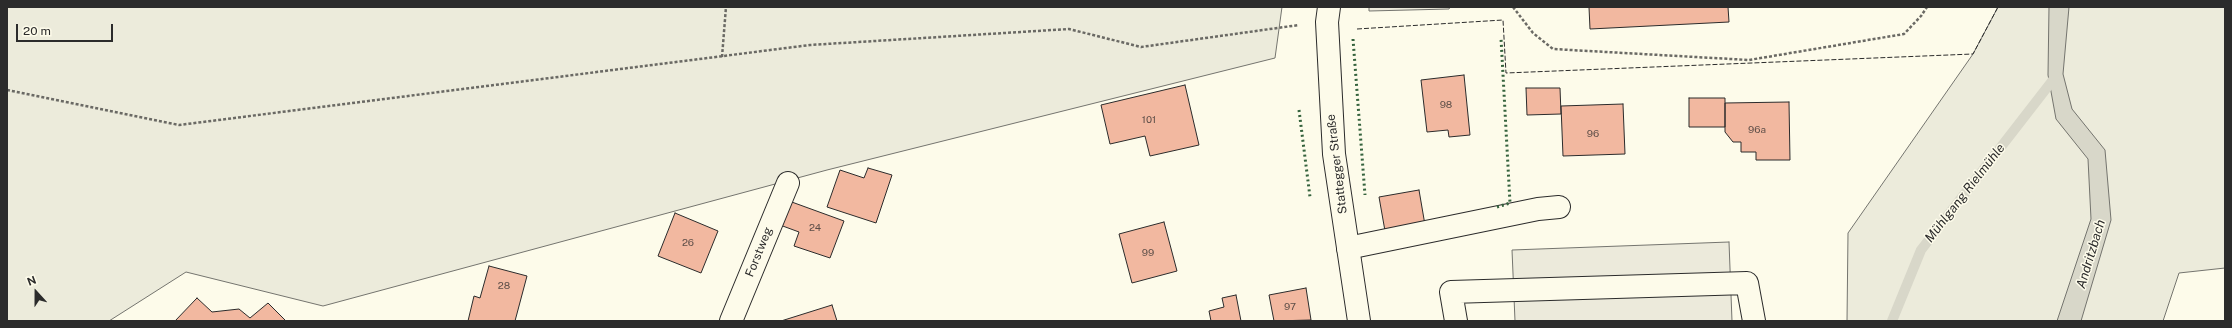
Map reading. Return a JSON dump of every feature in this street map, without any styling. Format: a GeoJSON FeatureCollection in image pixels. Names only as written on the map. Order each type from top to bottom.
{"type":"FeatureCollection","features":[{"type":"Feature","properties":{"kind":"main road","name":"Stattegger Straße"},"geometry":{"type":"LineString","coordinates":[[1328,14],[1334,154],[1360,321]]}},
{"type":"Feature","properties":{"kind":"main road","name":"Forstweg"},"geometry":{"type":"LineString","coordinates":[[731,321],[788,182]]}},
{"type":"Feature","properties":{"kind":"main road"},"geometry":{"type":"LineString","coordinates":[[1348,248],[1559,207]]}},
{"type":"Feature","properties":{"kind":"main road"},"geometry":{"type":"LineString","coordinates":[[1456,321],[1452,292],[1747,283],[1754,321]]}},
{"type":"Feature","properties":{"kind":"path"},"geometry":{"type":"LineString","coordinates":[[722,57],[726,7]]}},
{"type":"Feature","properties":{"kind":"path"},"geometry":{"type":"LineString","coordinates":[[1513,7],[1533,33],[1553,49],[1749,60],[1904,34],[1921,16],[1927,7]]}},
{"type":"Feature","properties":{"kind":"path"},"geometry":{"type":"LineString","coordinates":[[7,90],[179,125],[810,45],[1069,29],[1141,47],[1328,14]]}},
{"type":"Feature","properties":{"kind":"shaded area"},"geometry":{"type":"Polygon","coordinates":[[[7,7],[1282,7],[1275,58],[827,170],[323,306],[186,272],[109,321],[7,321],[7,7]]]}},
{"type":"Feature","properties":{"kind":"shaded area"},"geometry":{"type":"Polygon","coordinates":[[[1369,7],[1450,7],[1449,9],[1369,11],[1369,7]]]}},
{"type":"Feature","properties":{"kind":"shaded area"},"geometry":{"type":"Polygon","coordinates":[[[1998,7],[2225,7],[2225,268],[2179,273],[2163,321],[1847,321],[1848,233],[1973,54],[1998,7]]]}},
{"type":"Feature","properties":{"kind":"shaded area"},"geometry":{"type":"Polygon","coordinates":[[[1729,242],[1732,321],[1515,321],[1512,250],[1729,242]]]}},
{"type":"Feature","properties":{"kind":"water","name":"Andritzbach"},"geometry":{"type":"Polygon","coordinates":[[[2049,7],[2069,7],[2063,74],[2072,109],[2105,150],[2111,220],[2081,321],[2057,321],[2091,219],[2088,159],[2056,119],[2048,75],[2049,7]]]}},
{"type":"Feature","properties":{"kind":"building"},"geometry":{"type":"Polygon","coordinates":[[[1589,7],[1728,7],[1729,22],[1590,29],[1589,7]]]}},
{"type":"Feature","properties":{"kind":"building"},"geometry":{"type":"Polygon","coordinates":[[[1464,75],[1470,135],[1449,137],[1448,130],[1427,132],[1421,80],[1464,75]]]}},
{"type":"Feature","properties":{"kind":"building"},"geometry":{"type":"Polygon","coordinates":[[[1185,85],[1199,145],[1150,156],[1145,136],[1110,144],[1101,105],[1185,85]]]}},
{"type":"Feature","properties":{"kind":"building"},"geometry":{"type":"Polygon","coordinates":[[[1526,88],[1560,88],[1561,114],[1527,115],[1526,88]]]}},
{"type":"Feature","properties":{"kind":"building"},"geometry":{"type":"Polygon","coordinates":[[[1689,98],[1725,98],[1725,127],[1689,127],[1689,98]]]}},
{"type":"Feature","properties":{"kind":"building"},"geometry":{"type":"Polygon","coordinates":[[[1789,102],[1790,160],[1756,160],[1756,152],[1741,152],[1741,142],[1733,142],[1725,132],[1725,103],[1789,102]]]}},
{"type":"Feature","properties":{"kind":"building"},"geometry":{"type":"Polygon","coordinates":[[[1623,104],[1625,154],[1563,156],[1561,106],[1623,104]]]}},
{"type":"Feature","properties":{"kind":"building"},"geometry":{"type":"Polygon","coordinates":[[[868,168],[892,175],[876,223],[827,207],[840,170],[864,178],[868,168]]]}},
{"type":"Feature","properties":{"kind":"building"},"geometry":{"type":"Polygon","coordinates":[[[1419,190],[1425,225],[1385,231],[1379,197],[1419,190]]]}},
{"type":"Feature","properties":{"kind":"building"},"geometry":{"type":"Polygon","coordinates":[[[789,201],[844,221],[830,258],[794,246],[799,232],[780,225],[789,201]]]}},
{"type":"Feature","properties":{"kind":"building"},"geometry":{"type":"Polygon","coordinates":[[[675,213],[718,231],[701,273],[658,256],[675,213]]]}},
{"type":"Feature","properties":{"kind":"building"},"geometry":{"type":"Polygon","coordinates":[[[1164,222],[1177,271],[1132,283],[1119,234],[1164,222]]]}},
{"type":"Feature","properties":{"kind":"building"},"geometry":{"type":"Polygon","coordinates":[[[489,266],[527,276],[515,321],[468,321],[474,296],[480,298],[489,266]]]}},
{"type":"Feature","properties":{"kind":"building"},"geometry":{"type":"Polygon","coordinates":[[[1306,288],[1311,320],[1274,321],[1269,295],[1306,288]]]}},
{"type":"Feature","properties":{"kind":"building"},"geometry":{"type":"Polygon","coordinates":[[[1236,295],[1241,321],[1211,321],[1209,311],[1224,307],[1222,298],[1236,295]]]}},
{"type":"Feature","properties":{"kind":"building"},"geometry":{"type":"Polygon","coordinates":[[[197,298],[212,312],[239,309],[250,318],[268,303],[286,321],[175,321],[197,298]]]}},
{"type":"Feature","properties":{"kind":"building"},"geometry":{"type":"Polygon","coordinates":[[[832,305],[837,321],[781,321],[832,305]]]}},
{"type":"Feature","properties":{"kind":"waterway","name":"Mühlgang Rielmühle"},"geometry":{"type":"LineString","coordinates":[[1892,321],[1921,250],[2056,76]]}},
{"type":"Feature","properties":{"kind":"hedge"},"geometry":{"type":"LineString","coordinates":[[1497,207],[1510,203],[1501,38]]}},
{"type":"Feature","properties":{"kind":"hedge"},"geometry":{"type":"LineString","coordinates":[[1353,39],[1365,195]]}},
{"type":"Feature","properties":{"kind":"hedge"},"geometry":{"type":"LineString","coordinates":[[1299,110],[1310,197]]}},
{"type":"Feature","properties":{"kind":"fence"},"geometry":{"type":"LineString","coordinates":[[1357,29],[1503,20],[1506,73],[1973,54],[1998,7]]}}]}
